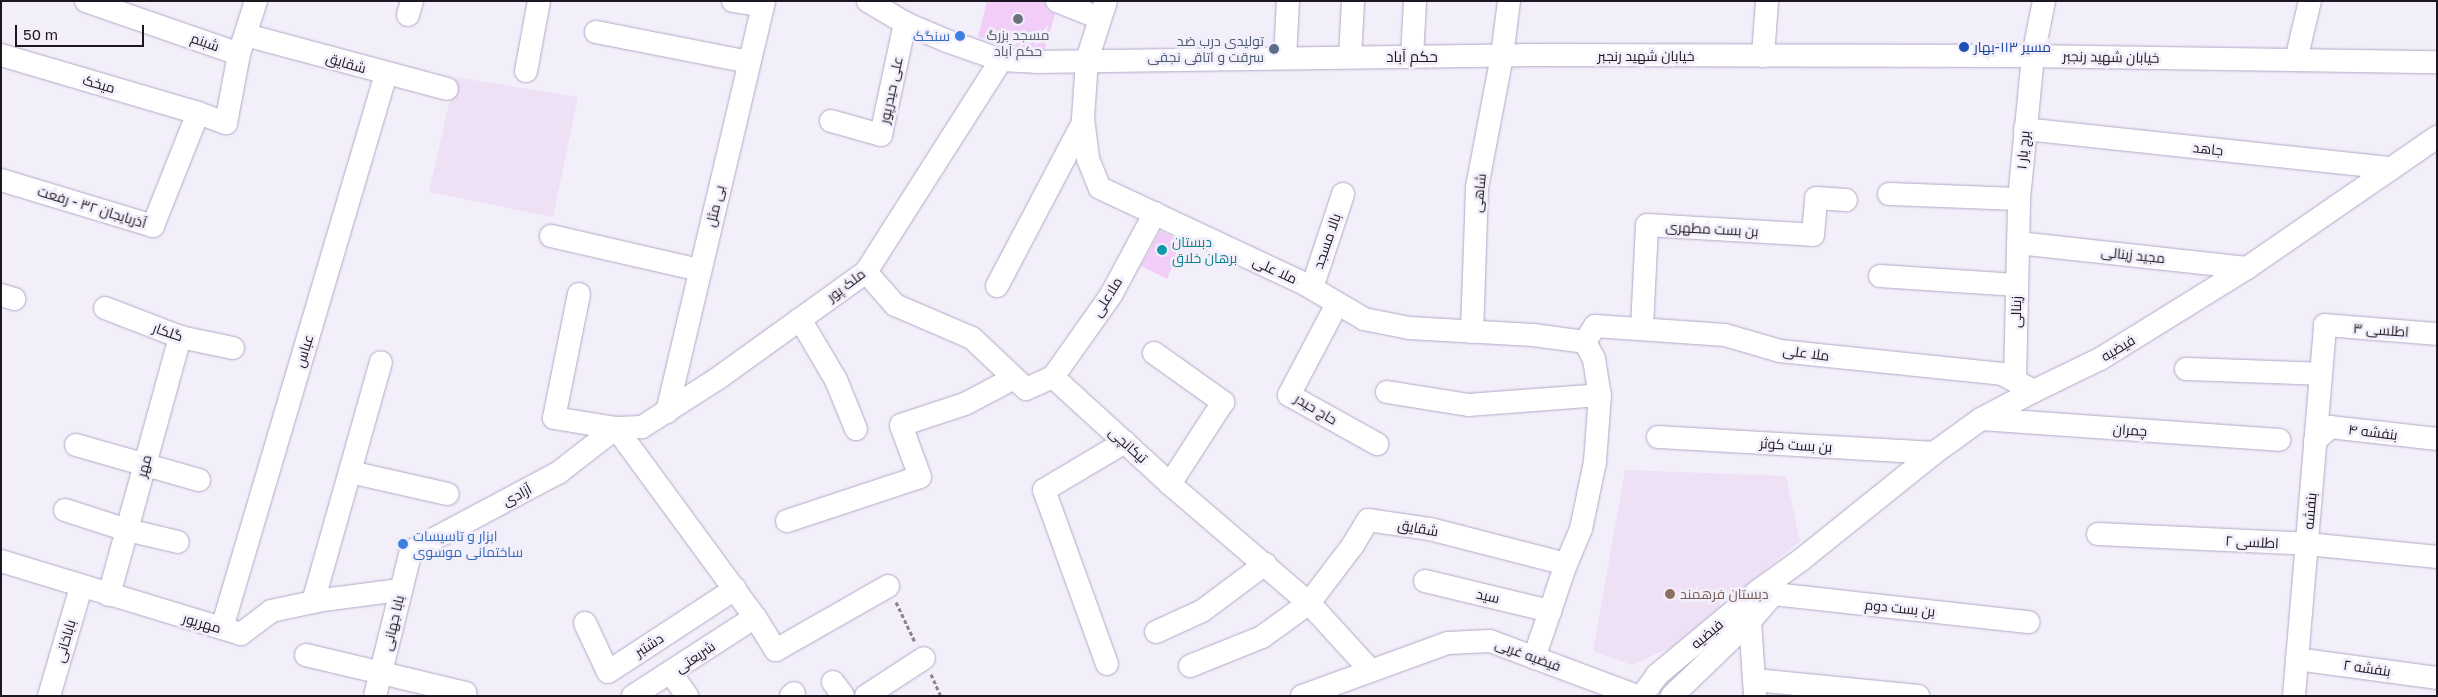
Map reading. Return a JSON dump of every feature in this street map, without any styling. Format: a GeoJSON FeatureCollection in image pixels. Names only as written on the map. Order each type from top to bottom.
{"type":"FeatureCollection","features":[{"type":"Feature","properties":{"kind":"street","name":"شبنم"},"geometry":{"type":"LineString","coordinates":[[86,1],[243,44]]}},
{"type":"Feature","properties":{"kind":"street"},"geometry":{"type":"LineString","coordinates":[[198,113],[226,123],[243,44],[256,1]]}},
{"type":"Feature","properties":{"kind":"street"},"geometry":{"type":"LineString","coordinates":[[526,71],[539,1]]}},
{"type":"Feature","properties":{"kind":"street"},"geometry":{"type":"LineString","coordinates":[[733,1],[763,4]]}},
{"type":"Feature","properties":{"kind":"street"},"geometry":{"type":"LineString","coordinates":[[1057,1],[1098,8]]}},
{"type":"Feature","properties":{"kind":"street"},"geometry":{"type":"LineString","coordinates":[[1285,58],[1288,1]]}},
{"type":"Feature","properties":{"kind":"street"},"geometry":{"type":"LineString","coordinates":[[1350,57],[1353,1]]}},
{"type":"Feature","properties":{"kind":"street"},"geometry":{"type":"LineString","coordinates":[[1412,57],[1415,1]]}},
{"type":"Feature","properties":{"kind":"street","name":"شاهی"},"geometry":{"type":"LineString","coordinates":[[1472,332],[1478,187],[1502,56],[1509,1]]}},
{"type":"Feature","properties":{"kind":"street"},"geometry":{"type":"LineString","coordinates":[[1763,56],[1767,1]]}},
{"type":"Feature","properties":{"kind":"street","name":"برج یار ۱"},"geometry":{"type":"LineString","coordinates":[[2018,243],[2019,199],[2025,129],[2033,56],[2044,1]]}},
{"type":"Feature","properties":{"kind":"street"},"geometry":{"type":"LineString","coordinates":[[2296,60],[2310,1]]}},
{"type":"Feature","properties":{"kind":"street","name":"خیابان شهید رنجبر"},"geometry":{"type":"LineString","coordinates":[[869,2],[905,23],[947,41],[1001,60],[1036,62],[1502,56],[2033,56],[2437,62]]}},
{"type":"Feature","properties":{"kind":"street","name":"بی مثل"},"geometry":{"type":"LineString","coordinates":[[667,412],[763,4]]}},
{"type":"Feature","properties":{"kind":"street","name":"ملا علی"},"geometry":{"type":"LineString","coordinates":[[1098,8],[1087,60],[1084,123],[1088,159],[1100,188],[1312,288],[1364,319],[1409,328],[1533,335],[1585,342],[1595,326],[1725,335],[1780,351],[2002,374],[2024,386]]}},
{"type":"Feature","properties":{"kind":"street","name":"علی‌ حیدرپور"},"geometry":{"type":"LineString","coordinates":[[831,121],[881,135],[905,23]]}},
{"type":"Feature","properties":{"kind":"street"},"geometry":{"type":"LineString","coordinates":[[596,32],[749,62]]}},
{"type":"Feature","properties":{"kind":"street","name":"شقایق"},"geometry":{"type":"LineString","coordinates":[[243,44],[386,74],[447,89]]}},
{"type":"Feature","properties":{"kind":"street","name":"میخک"},"geometry":{"type":"LineString","coordinates":[[1,55],[198,113]]}},
{"type":"Feature","properties":{"kind":"street","name":"ملک پور"},"geometry":{"type":"LineString","coordinates":[[579,294],[554,418],[616,428],[642,427],[717,379],[866,272],[1001,60]]}},
{"type":"Feature","properties":{"kind":"street","name":"عباس"},"geometry":{"type":"LineString","coordinates":[[222,628],[386,74]]}},
{"type":"Feature","properties":{"kind":"street","name":"آذربایجان ۳۲ - رفعت"},"geometry":{"type":"LineString","coordinates":[[1,180],[153,226],[198,113]]}},
{"type":"Feature","properties":{"kind":"street"},"geometry":{"type":"LineString","coordinates":[[997,286],[1084,123]]}},
{"type":"Feature","properties":{"kind":"street","name":"جاهد"},"geometry":{"type":"LineString","coordinates":[[2025,129],[2392,168]]}},
{"type":"Feature","properties":{"kind":"street","name":"فیضیه"},"geometry":{"type":"LineString","coordinates":[[1642,696],[1657,675],[1758,591],[1801,560],[1934,453],[1981,420],[2024,386],[2100,359],[2247,268],[2437,137]]}},
{"type":"Feature","properties":{"kind":"street","name":"بالا مسجد"},"geometry":{"type":"LineString","coordinates":[[1312,288],[1344,194]]}},
{"type":"Feature","properties":{"kind":"street"},"geometry":{"type":"LineString","coordinates":[[1889,194],[2019,199]]}},
{"type":"Feature","properties":{"kind":"street","name":"بن بست مطهری"},"geometry":{"type":"LineString","coordinates":[[1642,328],[1647,225],[1813,235],[1816,198],[1846,200]]}},
{"type":"Feature","properties":{"kind":"street","name":"ملاعلی"},"geometry":{"type":"LineString","coordinates":[[1053,377],[1111,295],[1155,213]]}},
{"type":"Feature","properties":{"kind":"street"},"geometry":{"type":"LineString","coordinates":[[551,236],[700,270]]}},
{"type":"Feature","properties":{"kind":"street","name":"مجید زینالی"},"geometry":{"type":"LineString","coordinates":[[2018,243],[2247,268]]}},
{"type":"Feature","properties":{"kind":"street","name":"زینالی"},"geometry":{"type":"LineString","coordinates":[[2018,243],[2017,285],[2024,386]]}},
{"type":"Feature","properties":{"kind":"street"},"geometry":{"type":"LineString","coordinates":[[866,272],[895,305],[972,338],[1026,389],[1053,377]]}},
{"type":"Feature","properties":{"kind":"street"},"geometry":{"type":"LineString","coordinates":[[1880,276],[2017,285]]}},
{"type":"Feature","properties":{"kind":"street","name":"حاج حیدر"},"geometry":{"type":"LineString","coordinates":[[1337,304],[1290,395],[1377,444]]}},
{"type":"Feature","properties":{"kind":"street","name":"گلکار"},"geometry":{"type":"LineString","coordinates":[[105,308],[180,337],[233,348]]}},
{"type":"Feature","properties":{"kind":"street"},"geometry":{"type":"LineString","coordinates":[[800,319],[836,380],[856,429]]}},
{"type":"Feature","properties":{"kind":"street","name":"اطلسی ۳"},"geometry":{"type":"LineString","coordinates":[[2325,325],[2437,334]]}},
{"type":"Feature","properties":{"kind":"street","name":"بنفشه"},"geometry":{"type":"LineString","coordinates":[[2294,696],[2325,325]]}},
{"type":"Feature","properties":{"kind":"street","name":"مهر"},"geometry":{"type":"LineString","coordinates":[[109,595],[180,337]]}},
{"type":"Feature","properties":{"kind":"street"},"geometry":{"type":"LineString","coordinates":[[1534,658],[1566,564],[1581,529],[1596,462],[1600,395],[1594,359],[1585,342]]}},
{"type":"Feature","properties":{"kind":"street"},"geometry":{"type":"LineString","coordinates":[[1154,353],[1223,402],[1170,484]]}},
{"type":"Feature","properties":{"kind":"street"},"geometry":{"type":"LineString","coordinates":[[313,602],[381,362]]}},
{"type":"Feature","properties":{"kind":"street"},"geometry":{"type":"LineString","coordinates":[[2186,369],[2321,374]]}},
{"type":"Feature","properties":{"kind":"street","name":"تیکانچی"},"geometry":{"type":"LineString","coordinates":[[1053,377],[1170,484],[1310,602],[1371,671]]}},
{"type":"Feature","properties":{"kind":"street"},"geometry":{"type":"LineString","coordinates":[[787,521],[920,477],[901,425],[964,404],[1014,378]]}},
{"type":"Feature","properties":{"kind":"street"},"geometry":{"type":"LineString","coordinates":[[1387,392],[1468,405],[1600,395]]}},
{"type":"Feature","properties":{"kind":"street","name":"چمران"},"geometry":{"type":"LineString","coordinates":[[1981,420],[2279,440]]}},
{"type":"Feature","properties":{"kind":"street","name":"بنفشه ۴"},"geometry":{"type":"LineString","coordinates":[[2315,441],[2330,427],[2437,439]]}},
{"type":"Feature","properties":{"kind":"street"},"geometry":{"type":"LineString","coordinates":[[616,428],[735,589],[776,650],[888,586]]}},
{"type":"Feature","properties":{"kind":"street","name":"آزادی"},"geometry":{"type":"LineString","coordinates":[[411,552],[558,473],[616,428]]}},
{"type":"Feature","properties":{"kind":"street","name":"بن بست کوثر"},"geometry":{"type":"LineString","coordinates":[[1658,437],[1934,453]]}},
{"type":"Feature","properties":{"kind":"street"},"geometry":{"type":"LineString","coordinates":[[1107,664],[1044,490],[1124,442]]}},
{"type":"Feature","properties":{"kind":"street"},"geometry":{"type":"LineString","coordinates":[[76,445],[145,463],[199,480]]}},
{"type":"Feature","properties":{"kind":"street"},"geometry":{"type":"LineString","coordinates":[[350,472],[448,494]]}},
{"type":"Feature","properties":{"kind":"street"},"geometry":{"type":"LineString","coordinates":[[65,510],[127,530],[178,542]]}},
{"type":"Feature","properties":{"kind":"street","name":"شقایق"},"geometry":{"type":"LineString","coordinates":[[1310,602],[1353,545],[1368,520],[1430,529],[1566,564]]}},
{"type":"Feature","properties":{"kind":"street","name":"اطلسی ۲"},"geometry":{"type":"LineString","coordinates":[[2098,534],[2307,544],[2437,557]]}},
{"type":"Feature","properties":{"kind":"street","name":"بابا جهانی"},"geometry":{"type":"LineString","coordinates":[[375,696],[411,552]]}},
{"type":"Feature","properties":{"kind":"street","name":"فیضیه"},"geometry":{"type":"LineString","coordinates":[[1672,696],[1750,621],[1801,560]]}},
{"type":"Feature","properties":{"kind":"street","name":"مهرپور"},"geometry":{"type":"LineString","coordinates":[[1,561],[81,587],[241,634],[271,611],[313,602],[400,590]]}},
{"type":"Feature","properties":{"kind":"street"},"geometry":{"type":"LineString","coordinates":[[1156,632],[1202,612],[1264,564]]}},
{"type":"Feature","properties":{"kind":"street","name":"سید"},"geometry":{"type":"LineString","coordinates":[[1425,581],[1550,611]]}},
{"type":"Feature","properties":{"kind":"street","name":"باباخانی"},"geometry":{"type":"LineString","coordinates":[[50,696],[81,587]]}},
{"type":"Feature","properties":{"kind":"street","name":"دشتبر"},"geometry":{"type":"LineString","coordinates":[[585,623],[608,672],[735,589]]}},
{"type":"Feature","properties":{"kind":"street","name":"بن بست دوم"},"geometry":{"type":"LineString","coordinates":[[1772,594],[2028,622]]}},
{"type":"Feature","properties":{"kind":"street"},"geometry":{"type":"LineString","coordinates":[[1190,666],[1262,637],[1310,602]]}},
{"type":"Feature","properties":{"kind":"street","name":"شریعتی"},"geometry":{"type":"LineString","coordinates":[[633,696],[755,617]]}},
{"type":"Feature","properties":{"kind":"street"},"geometry":{"type":"LineString","coordinates":[[1750,621],[1755,688],[1918,696]]}},
{"type":"Feature","properties":{"kind":"street","name":"فیضیه غربی"},"geometry":{"type":"LineString","coordinates":[[1302,696],[1448,643],[1490,641],[1637,696]]}},
{"type":"Feature","properties":{"kind":"street"},"geometry":{"type":"LineString","coordinates":[[306,655],[381,671],[466,693]]}},
{"type":"Feature","properties":{"kind":"street"},"geometry":{"type":"LineString","coordinates":[[866,696],[924,658]]}},
{"type":"Feature","properties":{"kind":"street","name":"بنفشه ۲"},"geometry":{"type":"LineString","coordinates":[[2297,659],[2437,678]]}},
{"type":"Feature","properties":{"kind":"street"},"geometry":{"type":"LineString","coordinates":[[671,673],[688,696]]}},
{"type":"Feature","properties":{"kind":"shaded area"},"geometry":{"type":"Polygon","coordinates":[[[455,77],[578,97],[553,217],[429,192],[455,77]]]}},
{"type":"Feature","properties":{"kind":"shaded area","name":"دبستان فرهمند"},"geometry":{"type":"Polygon","coordinates":[[[1625,470],[1786,476],[1800,541],[1673,646],[1632,665],[1593,651],[1625,470]]]}},
{"type":"Feature","properties":{"kind":"building","name":"مسجد بزرگ حکم آباد"},"geometry":{"type":"Polygon","coordinates":[[[987,1],[1044,1],[1047,10],[1055,14],[1045,49],[1021,48],[978,37],[987,1]]]}},
{"type":"Feature","properties":{"kind":"building","name":"دبستان برهان خلاق"},"geometry":{"type":"Polygon","coordinates":[[[1160,231],[1183,241],[1167,279],[1141,266],[1160,231]]]}},
{"type":"Feature","properties":{"kind":"place","name":"مسجد بزرگ حکم آباد"},"geometry":{"type":"Point","coordinates":[1018,19]}},
{"type":"Feature","properties":{"kind":"place","name":"سنگک"},"geometry":{"type":"Point","coordinates":[960,36]}},
{"type":"Feature","properties":{"kind":"place","name":"مسیر ۱۱۳-بهار"},"geometry":{"type":"Point","coordinates":[1964,47]}},
{"type":"Feature","properties":{"kind":"place","name":"تولیدی درب ضد سرقت و اتاقی نجفی"},"geometry":{"type":"Point","coordinates":[1274,49]}},
{"type":"Feature","properties":{"kind":"place","name":"دبستان برهان خلاق"},"geometry":{"type":"Point","coordinates":[1162,250]}},
{"type":"Feature","properties":{"kind":"place","name":"ابزار و تاسیسات ساختمانی موسوی"},"geometry":{"type":"Point","coordinates":[403,544]}},
{"type":"Feature","properties":{"kind":"place","name":"دبستان فرهمند"},"geometry":{"type":"Point","coordinates":[1670,594]}},
{"type":"Feature","properties":{"kind":"district","name":"حکم آباد"},"geometry":{"type":"Point","coordinates":[1412,57]}}]}
